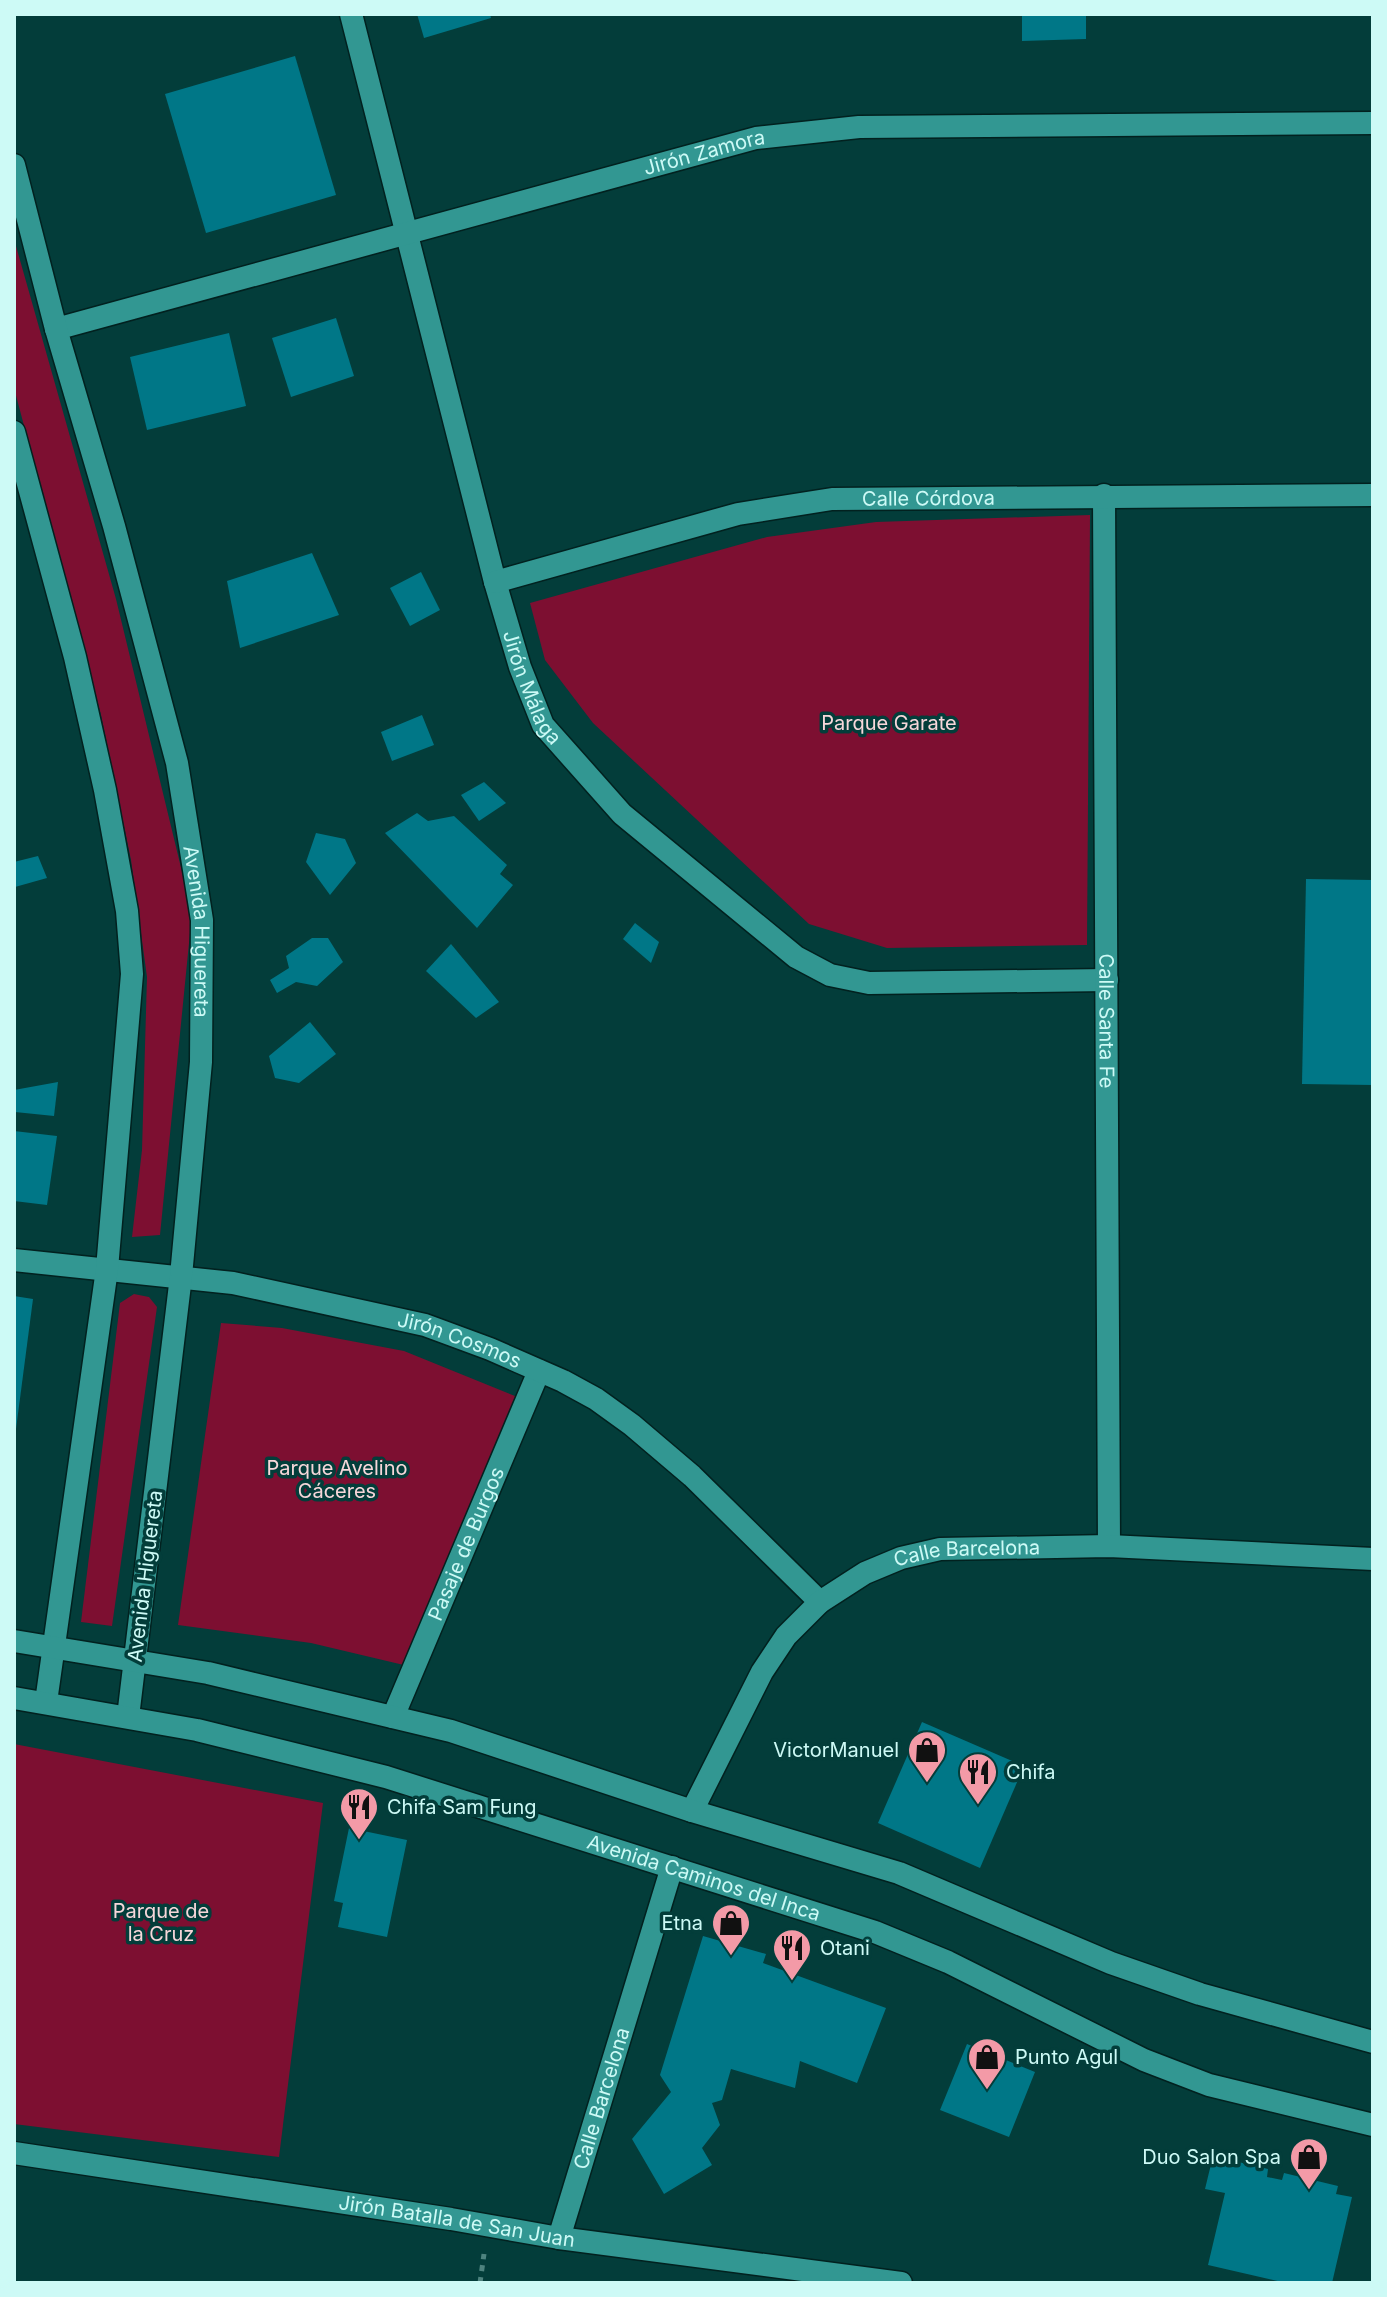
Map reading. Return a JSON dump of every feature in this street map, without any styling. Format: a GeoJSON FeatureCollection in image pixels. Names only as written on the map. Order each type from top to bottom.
{"type":"FeatureCollection","features":[{"type":"Feature","properties":{"kind":"street","name":"Jirón Málaga"},"geometry":{"type":"LineString","coordinates":[[351,14],[495,582],[520,667],[543,725],[622,814],[796,957],[830,975],[869,983],[1107,980]]}},
{"type":"Feature","properties":{"kind":"street","name":"Jirón Zamora"},"geometry":{"type":"LineString","coordinates":[[56,329],[756,138],[859,127],[1373,123]]}},
{"type":"Feature","properties":{"kind":"street","name":"Avenida Higuereta"},"geometry":{"type":"LineString","coordinates":[[14,165],[56,329],[114,526],[177,763],[202,920],[201,1062],[181,1276],[128,1717]]}},
{"type":"Feature","properties":{"kind":"street"},"geometry":{"type":"LineString","coordinates":[[14,432],[75,657],[105,790],[127,911],[132,974],[107,1269],[46,1702]]}},
{"type":"Feature","properties":{"kind":"street","name":"Calle Santa Fe"},"geometry":{"type":"LineString","coordinates":[[1104,495],[1109,1546]]}},
{"type":"Feature","properties":{"kind":"street","name":"Calle Córdova"},"geometry":{"type":"LineString","coordinates":[[495,582],[738,514],[832,499],[1373,495]]}},
{"type":"Feature","properties":{"kind":"street","name":"Jirón Cosmos"},"geometry":{"type":"LineString","coordinates":[[14,1260],[233,1283],[425,1325],[490,1349],[596,1399],[663,1450],[820,1602]]}},
{"type":"Feature","properties":{"kind":"street","name":"Pasaje de Burgos"},"geometry":{"type":"LineString","coordinates":[[393,1717],[539,1371]]}},
{"type":"Feature","properties":{"kind":"street","name":"Calle Barcelona"},"geometry":{"type":"LineString","coordinates":[[692,1811],[762,1672],[786,1636],[820,1602],[865,1573],[901,1558],[940,1549],[1109,1546],[1373,1559]]}},
{"type":"Feature","properties":{"kind":"street"},"geometry":{"type":"LineString","coordinates":[[14,1641],[208,1673],[451,1731],[692,1811],[899,1873],[1111,1963],[1200,1994],[1373,2042]]}},
{"type":"Feature","properties":{"kind":"street","name":"Avenida Caminos del Inca"},"geometry":{"type":"LineString","coordinates":[[14,1698],[197,1730],[386,1777],[904,1944],[948,1962],[1144,2060],[1209,2085],[1373,2125]]}},
{"type":"Feature","properties":{"kind":"street","name":"Calle Barcelona"},"geometry":{"type":"LineString","coordinates":[[559,2238],[672,1867]]}},
{"type":"Feature","properties":{"kind":"street","name":"Jirón Batalla de San Juan"},"geometry":{"type":"LineString","coordinates":[[14,2153],[559,2238],[901,2283]]}},
{"type":"Feature","properties":{"kind":"green space"},"geometry":{"type":"Polygon","coordinates":[[[14,239],[116,599],[192,913],[160,1235],[132,1237],[142,1150],[147,977],[131,860],[101,715],[14,388],[14,239]]]}},
{"type":"Feature","properties":{"kind":"green space","name":"Parque Garate"},"geometry":{"type":"Polygon","coordinates":[[[1090,515],[1087,945],[887,948],[809,924],[593,723],[545,660],[530,603],[767,537],[876,522],[1090,515]]]}},
{"type":"Feature","properties":{"kind":"green space"},"geometry":{"type":"Polygon","coordinates":[[[134,1294],[149,1297],[157,1307],[112,1626],[81,1622],[120,1303],[134,1294]]]}},
{"type":"Feature","properties":{"kind":"green space","name":"Parque Avelino Cáceres"},"geometry":{"type":"Polygon","coordinates":[[[221,1323],[282,1328],[404,1351],[520,1398],[408,1666],[311,1643],[178,1625],[221,1323]]]}},
{"type":"Feature","properties":{"kind":"green space","name":"Parque de la Cruz"},"geometry":{"type":"Polygon","coordinates":[[[14,1744],[323,1803],[279,2157],[14,2124],[14,1744]]]}},
{"type":"Feature","properties":{"kind":"building"},"geometry":{"type":"Polygon","coordinates":[[[417,14],[490,14],[491,18],[424,38],[417,14]]]}},
{"type":"Feature","properties":{"kind":"building"},"geometry":{"type":"Polygon","coordinates":[[[1022,14],[1086,14],[1086,39],[1022,41],[1022,14]]]}},
{"type":"Feature","properties":{"kind":"building"},"geometry":{"type":"Polygon","coordinates":[[[295,56],[336,195],[206,233],[165,94],[295,56]]]}},
{"type":"Feature","properties":{"kind":"building"},"geometry":{"type":"Polygon","coordinates":[[[336,318],[354,376],[291,397],[272,338],[336,318]]]}},
{"type":"Feature","properties":{"kind":"building"},"geometry":{"type":"Polygon","coordinates":[[[229,333],[246,406],[147,430],[130,357],[229,333]]]}},
{"type":"Feature","properties":{"kind":"building"},"geometry":{"type":"Polygon","coordinates":[[[312,553],[339,615],[240,648],[227,581],[312,553]]]}},
{"type":"Feature","properties":{"kind":"building"},"geometry":{"type":"Polygon","coordinates":[[[421,572],[440,610],[410,626],[390,588],[421,572]]]}},
{"type":"Feature","properties":{"kind":"building"},"geometry":{"type":"Polygon","coordinates":[[[422,715],[434,745],[392,761],[381,732],[422,715]]]}},
{"type":"Feature","properties":{"kind":"building"},"geometry":{"type":"Polygon","coordinates":[[[484,782],[506,803],[479,821],[461,795],[484,782]]]}},
{"type":"Feature","properties":{"kind":"building"},"geometry":{"type":"Polygon","coordinates":[[[417,813],[428,821],[454,816],[507,865],[500,874],[513,885],[477,928],[385,833],[417,813]]]}},
{"type":"Feature","properties":{"kind":"building"},"geometry":{"type":"Polygon","coordinates":[[[316,833],[345,839],[356,863],[330,895],[306,862],[316,833]]]}},
{"type":"Feature","properties":{"kind":"building"},"geometry":{"type":"Polygon","coordinates":[[[38,856],[47,878],[15,887],[14,862],[38,856]]]}},
{"type":"Feature","properties":{"kind":"building"},"geometry":{"type":"Polygon","coordinates":[[[1306,879],[1373,880],[1373,1085],[1302,1084],[1306,879]]]}},
{"type":"Feature","properties":{"kind":"building"},"geometry":{"type":"Polygon","coordinates":[[[635,923],[659,942],[651,963],[623,939],[635,923]]]}},
{"type":"Feature","properties":{"kind":"building"},"geometry":{"type":"Polygon","coordinates":[[[312,938],[328,938],[343,962],[317,986],[296,982],[277,993],[270,980],[289,968],[286,956],[312,938]]]}},
{"type":"Feature","properties":{"kind":"building"},"geometry":{"type":"Polygon","coordinates":[[[451,944],[499,1002],[476,1018],[426,971],[451,944]]]}},
{"type":"Feature","properties":{"kind":"building"},"geometry":{"type":"Polygon","coordinates":[[[310,1022],[336,1054],[299,1083],[275,1078],[269,1056],[310,1022]]]}},
{"type":"Feature","properties":{"kind":"building"},"geometry":{"type":"Polygon","coordinates":[[[58,1082],[54,1116],[15,1112],[14,1090],[58,1082]]]}},
{"type":"Feature","properties":{"kind":"building"},"geometry":{"type":"Polygon","coordinates":[[[14,1131],[57,1136],[47,1205],[14,1201],[14,1131]]]}},
{"type":"Feature","properties":{"kind":"building"},"geometry":{"type":"Polygon","coordinates":[[[14,1296],[33,1299],[16,1429],[14,1429],[14,1296]]]}},
{"type":"Feature","properties":{"kind":"building"},"geometry":{"type":"Polygon","coordinates":[[[922,1722],[1024,1766],[980,1868],[878,1823],[922,1722]]]}},
{"type":"Feature","properties":{"kind":"building"},"geometry":{"type":"Polygon","coordinates":[[[349,1828],[407,1840],[387,1937],[338,1927],[343,1903],[334,1901],[349,1828]]]}},
{"type":"Feature","properties":{"kind":"building"},"geometry":{"type":"Polygon","coordinates":[[[703,1936],[766,1954],[763,1963],[886,2008],[857,2083],[800,2061],[795,2088],[731,2069],[722,2100],[712,2103],[720,2125],[702,2148],[712,2165],[664,2194],[632,2139],[671,2092],[660,2075],[703,1936]]]}},
{"type":"Feature","properties":{"kind":"building","name":"Punto Agul"},"geometry":{"type":"Polygon","coordinates":[[[967,2044],[1035,2072],[1009,2137],[940,2110],[967,2044]]]}},
{"type":"Feature","properties":{"kind":"building"},"geometry":{"type":"Polygon","coordinates":[[[1213,2156],[1268,2169],[1267,2177],[1282,2180],[1284,2173],[1338,2186],[1336,2194],[1352,2197],[1332,2283],[1286,2283],[1208,2265],[1225,2193],[1205,2189],[1213,2156]]]}},
{"type":"Feature","properties":{"kind":"place","name":"VictorManuel"},"geometry":{"type":"Point","coordinates":[927,1784]}},
{"type":"Feature","properties":{"kind":"place","name":"Chifa"},"geometry":{"type":"Point","coordinates":[978,1806]}},
{"type":"Feature","properties":{"kind":"place","name":"Chifa Sam Fung"},"geometry":{"type":"Point","coordinates":[359,1841]}},
{"type":"Feature","properties":{"kind":"place","name":"Etna"},"geometry":{"type":"Point","coordinates":[731,1957]}},
{"type":"Feature","properties":{"kind":"place","name":"Otani"},"geometry":{"type":"Point","coordinates":[792,1982]}},
{"type":"Feature","properties":{"kind":"place","name":"Punto Agul"},"geometry":{"type":"Point","coordinates":[987,2091]}},
{"type":"Feature","properties":{"kind":"place","name":"Duo Salon Spa"},"geometry":{"type":"Point","coordinates":[1309,2191]}}]}
